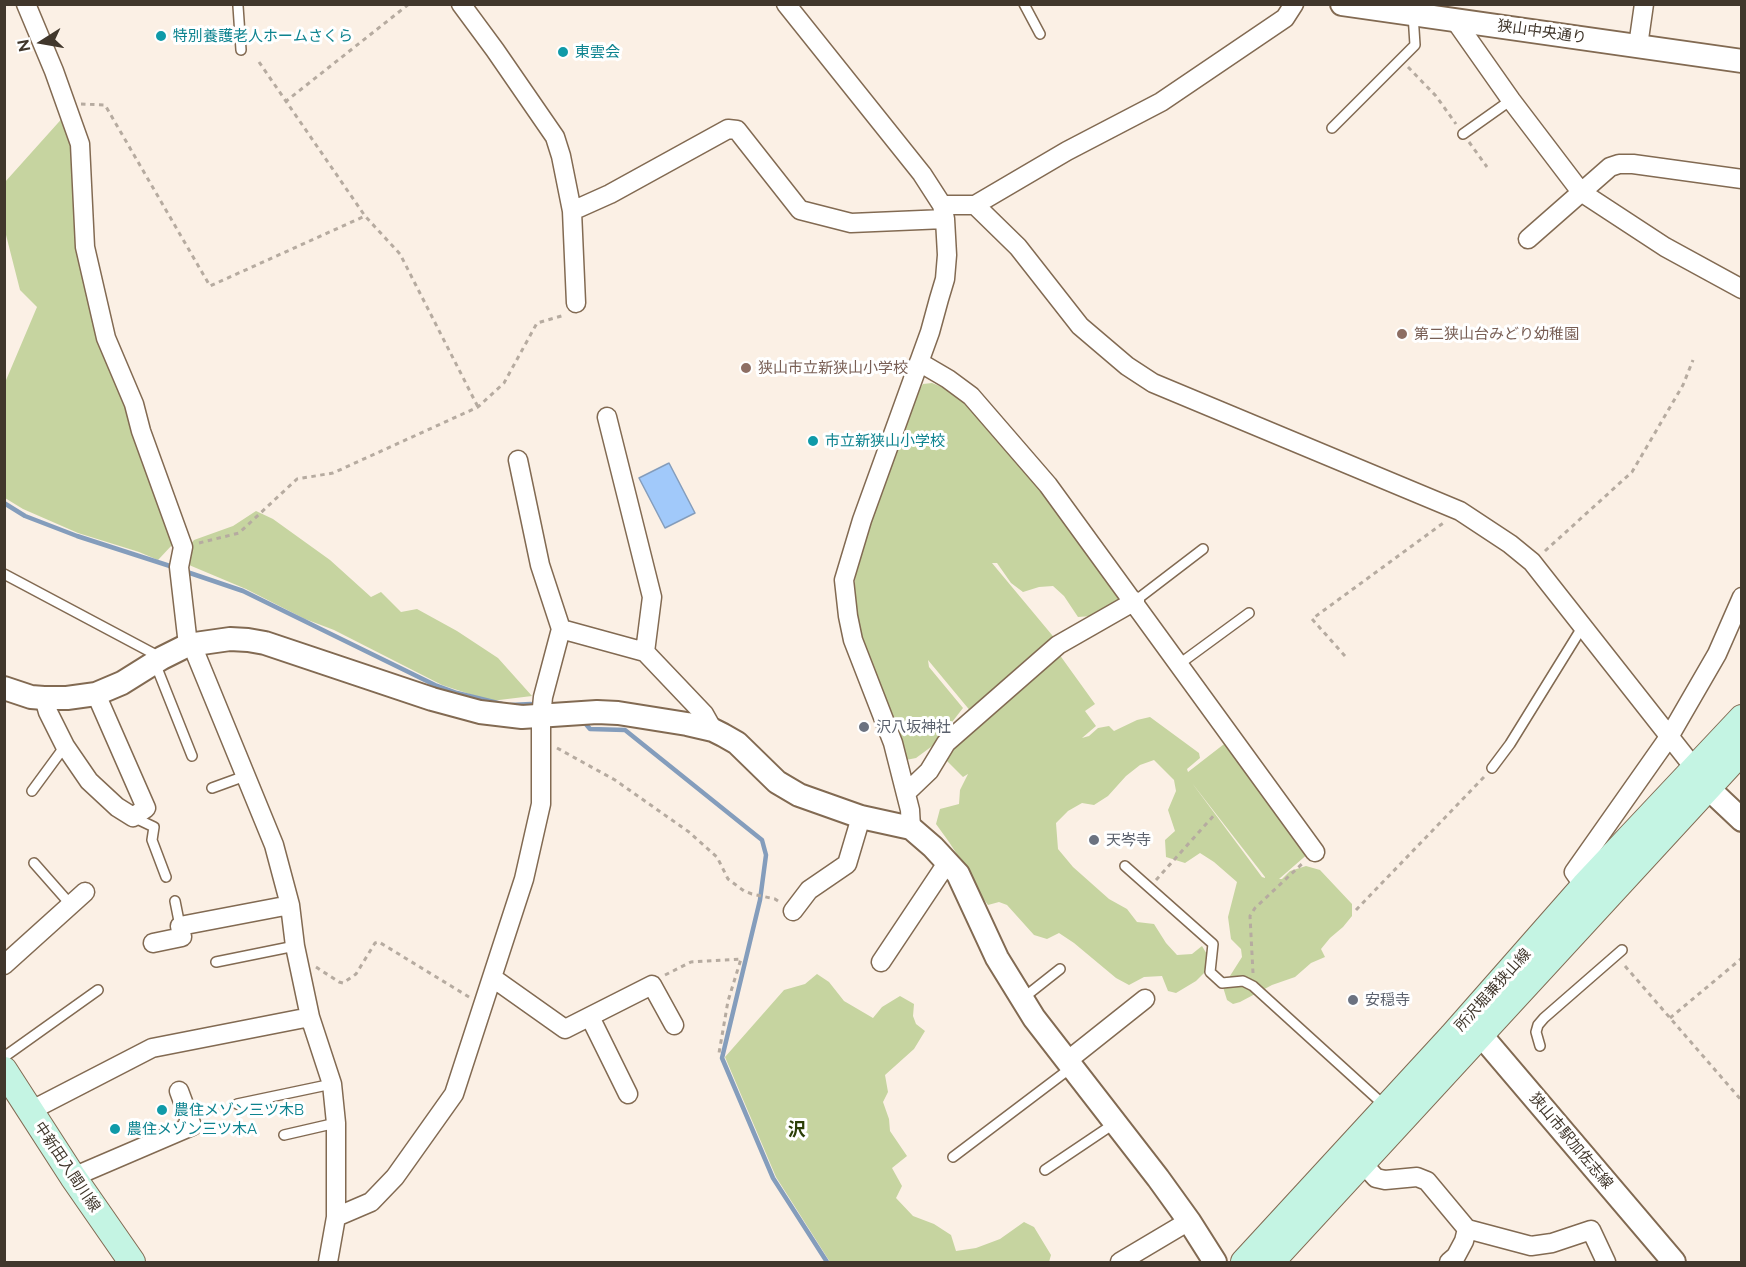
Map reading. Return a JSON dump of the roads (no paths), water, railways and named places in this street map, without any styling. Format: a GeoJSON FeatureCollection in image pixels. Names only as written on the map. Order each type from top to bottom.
{"type":"FeatureCollection","features":[{"type":"Feature","properties":{"kind":"main road","name":"所沢堀兼狭山線"},"geometry":{"type":"LineString","coordinates":[[1244,1263],[1386,1107],[1474,1027],[1701,779],[1742,718]]}},
{"type":"Feature","properties":{"kind":"main road","name":"所沢堀兼狭山線"},"geometry":{"type":"LineString","coordinates":[[1271,1263],[1363,1164],[1584,886],[1701,779],[1742,750]]}},
{"type":"Feature","properties":{"kind":"main road","name":"中新田入間川線"},"geometry":{"type":"LineString","coordinates":[[4,1070],[73,1178],[132,1263]]}},
{"type":"Feature","properties":{"kind":"street"},"geometry":{"type":"LineString","coordinates":[[26,4],[80,144],[85,247],[106,338],[134,404],[141,430],[183,547],[179,567],[190,645],[274,845],[290,905],[295,946],[310,1017],[332,1084],[336,1123],[336,1217],[328,1263]]}},
{"type":"Feature","properties":{"kind":"street"},"geometry":{"type":"LineString","coordinates":[[461,4],[555,137],[572,210],[576,303]]}},
{"type":"Feature","properties":{"kind":"street"},"geometry":{"type":"LineString","coordinates":[[572,210],[610,194],[728,129],[737,130],[800,210],[851,223],[944,212],[975,205],[1066,151],[1161,102],[1285,18],[1294,4]]}},
{"type":"Feature","properties":{"kind":"street","name":"狭山中央通り"},"geometry":{"type":"LineString","coordinates":[[1342,4],[1413,14],[1455,12],[1638,46],[1742,61]]}},
{"type":"Feature","properties":{"kind":"street"},"geometry":{"type":"LineString","coordinates":[[1638,46],[1644,4]]}},
{"type":"Feature","properties":{"kind":"street"},"geometry":{"type":"LineString","coordinates":[[786,5],[922,174],[944,212],[947,255],[945,279],[930,332],[862,520],[844,580],[853,640],[893,743],[906,793],[911,828]]}},
{"type":"Feature","properties":{"kind":"street"},"geometry":{"type":"LineString","coordinates":[[1455,12],[1511,100],[1581,192],[1665,247],[1742,289]]}},
{"type":"Feature","properties":{"kind":"street"},"geometry":{"type":"LineString","coordinates":[[1528,239],[1610,167],[1619,164],[1634,164],[1742,179]]}},
{"type":"Feature","properties":{"kind":"street"},"geometry":{"type":"LineString","coordinates":[[975,205],[1018,247],[1080,326],[1127,366],[1153,383],[1460,512],[1510,544],[1532,562],[1701,779],[1742,820]]}},
{"type":"Feature","properties":{"kind":"street"},"geometry":{"type":"LineString","coordinates":[[919,362],[971,396],[1048,485],[1135,601],[1178,665],[1315,852]]}},
{"type":"Feature","properties":{"kind":"street"},"geometry":{"type":"LineString","coordinates":[[607,417],[652,597],[645,652]]}},
{"type":"Feature","properties":{"kind":"street"},"geometry":{"type":"LineString","coordinates":[[336,1217],[371,1202],[395,1176],[454,1094],[524,879],[541,804],[543,697],[561,629],[540,565],[518,460]]}},
{"type":"Feature","properties":{"kind":"street"},"geometry":{"type":"LineString","coordinates":[[1584,886],[1574,872],[1669,736],[1716,654],[1742,597]]}},
{"type":"Feature","properties":{"kind":"street"},"geometry":{"type":"LineString","coordinates":[[906,793],[929,771],[946,742],[1058,645],[1135,601]]}},
{"type":"Feature","properties":{"kind":"street"},"geometry":{"type":"LineString","coordinates":[[561,629],[645,652],[704,714],[713,730]]}},
{"type":"Feature","properties":{"kind":"street"},"geometry":{"type":"LineString","coordinates":[[4,688],[31,697],[44,698],[68,698],[96,694],[122,683],[190,645],[230,639],[265,643],[432,699],[480,712],[503,716],[541,717],[580,713],[618,713],[713,730],[737,743],[777,782],[793,792],[812,801],[861,817],[911,828],[933,847],[958,874],[997,958],[1022,999],[1189,1221],[1215,1263]]}},
{"type":"Feature","properties":{"kind":"street"},"geometry":{"type":"LineString","coordinates":[[44,698],[48,712],[65,746],[89,781],[117,807],[134,817],[146,808],[96,694]]}},
{"type":"Feature","properties":{"kind":"street"},"geometry":{"type":"LineString","coordinates":[[793,910],[809,890],[848,864],[861,817]]}},
{"type":"Feature","properties":{"kind":"street"},"geometry":{"type":"LineString","coordinates":[[881,962],[947,862]]}},
{"type":"Feature","properties":{"kind":"street"},"geometry":{"type":"LineString","coordinates":[[4,965],[78,898]]}},
{"type":"Feature","properties":{"kind":"street"},"geometry":{"type":"LineString","coordinates":[[153,944],[182,937],[180,926],[290,905]]}},
{"type":"Feature","properties":{"kind":"street"},"geometry":{"type":"LineString","coordinates":[[493,978],[565,1029],[652,985],[674,1025]]}},
{"type":"Feature","properties":{"kind":"street"},"geometry":{"type":"LineString","coordinates":[[1069,1064],[1145,999]]}},
{"type":"Feature","properties":{"kind":"street"},"geometry":{"type":"LineString","coordinates":[[30,1111],[152,1048],[310,1017]]}},
{"type":"Feature","properties":{"kind":"street"},"geometry":{"type":"LineString","coordinates":[[590,1017],[628,1094]]}},
{"type":"Feature","properties":{"kind":"street","name":"狭山市駅加佐志線"},"geometry":{"type":"LineString","coordinates":[[1474,1027],[1674,1263]]}},
{"type":"Feature","properties":{"kind":"street"},"geometry":{"type":"LineString","coordinates":[[73,1178],[192,1126],[179,1091]]}},
{"type":"Feature","properties":{"kind":"street"},"geometry":{"type":"LineString","coordinates":[[1363,1164],[1376,1178],[1385,1180],[1417,1177],[1427,1181],[1467,1229],[1531,1246],[1552,1243],[1591,1230],[1606,1263]]}},
{"type":"Feature","properties":{"kind":"street"},"geometry":{"type":"LineString","coordinates":[[1120,1263],[1189,1221]]}},
{"type":"Feature","properties":{"kind":"street"},"geometry":{"type":"LineString","coordinates":[[1449,1263],[1456,1256],[1464,1241],[1467,1229]]}},
{"type":"Feature","properties":{"kind":"lane"},"geometry":{"type":"LineString","coordinates":[[1024,4],[1040,34]]}},
{"type":"Feature","properties":{"kind":"lane"},"geometry":{"type":"LineString","coordinates":[[238,6],[241,50]]}},
{"type":"Feature","properties":{"kind":"lane"},"geometry":{"type":"LineString","coordinates":[[1332,128],[1415,45],[1413,14]]}},
{"type":"Feature","properties":{"kind":"lane"},"geometry":{"type":"LineString","coordinates":[[1463,134],[1511,100]]}},
{"type":"Feature","properties":{"kind":"lane"},"geometry":{"type":"LineString","coordinates":[[1135,601],[1203,549]]}},
{"type":"Feature","properties":{"kind":"lane"},"geometry":{"type":"LineString","coordinates":[[4,574],[158,661],[192,756]]}},
{"type":"Feature","properties":{"kind":"lane"},"geometry":{"type":"LineString","coordinates":[[1178,665],[1250,613]]}},
{"type":"Feature","properties":{"kind":"lane"},"geometry":{"type":"LineString","coordinates":[[1492,768],[1510,744],[1583,626]]}},
{"type":"Feature","properties":{"kind":"lane"},"geometry":{"type":"LineString","coordinates":[[32,791],[65,746]]}},
{"type":"Feature","properties":{"kind":"lane"},"geometry":{"type":"LineString","coordinates":[[212,788],[245,776]]}},
{"type":"Feature","properties":{"kind":"lane"},"geometry":{"type":"LineString","coordinates":[[134,817],[154,827],[152,840],[166,877]]}},
{"type":"Feature","properties":{"kind":"lane"},"geometry":{"type":"LineString","coordinates":[[34,863],[78,898]]}},
{"type":"Feature","properties":{"kind":"lane"},"geometry":{"type":"LineString","coordinates":[[1125,866],[1213,944],[1210,972],[1222,983],[1243,981],[1253,986],[1386,1107]]}},
{"type":"Feature","properties":{"kind":"lane"},"geometry":{"type":"LineString","coordinates":[[175,901],[180,926]]}},
{"type":"Feature","properties":{"kind":"lane"},"geometry":{"type":"LineString","coordinates":[[216,962],[295,946]]}},
{"type":"Feature","properties":{"kind":"lane"},"geometry":{"type":"LineString","coordinates":[[1540,1046],[1536,1032],[1544,1018],[1622,950]]}},
{"type":"Feature","properties":{"kind":"lane"},"geometry":{"type":"LineString","coordinates":[[1022,999],[1060,969]]}},
{"type":"Feature","properties":{"kind":"lane"},"geometry":{"type":"LineString","coordinates":[[4,1057],[98,990]]}},
{"type":"Feature","properties":{"kind":"lane"},"geometry":{"type":"LineString","coordinates":[[953,1157],[1069,1064]]}},
{"type":"Feature","properties":{"kind":"lane"},"geometry":{"type":"LineString","coordinates":[[237,1104],[332,1084]]}},
{"type":"Feature","properties":{"kind":"lane"},"geometry":{"type":"LineString","coordinates":[[284,1135],[336,1123]]}},
{"type":"Feature","properties":{"kind":"lane"},"geometry":{"type":"LineString","coordinates":[[1045,1170],[1115,1123]]}},
{"type":"Feature","properties":{"kind":"water"},"geometry":{"type":"Polygon","coordinates":[[[669,463],[695,513],[665,528],[639,478],[669,463]]]}},
{"type":"Feature","properties":{"kind":"waterway"},"geometry":{"type":"LineString","coordinates":[[4,503],[25,516],[77,536],[173,567]]}},
{"type":"Feature","properties":{"kind":"waterway"},"geometry":{"type":"LineString","coordinates":[[184,571],[243,591],[435,685],[502,704]]}},
{"type":"Feature","properties":{"kind":"waterway"},"geometry":{"type":"LineString","coordinates":[[510,705],[531,704]]}},
{"type":"Feature","properties":{"kind":"waterway"},"geometry":{"type":"LineString","coordinates":[[585,723],[590,729],[625,730],[762,840],[766,855],[760,900],[722,1058],[773,1178],[827,1262]]}},
{"type":"Feature","properties":{"kind":"place","name":"特別養護老人ホームさくら"},"geometry":{"type":"Point","coordinates":[161,36]}},
{"type":"Feature","properties":{"kind":"place","name":"東雲会"},"geometry":{"type":"Point","coordinates":[563,52]}},
{"type":"Feature","properties":{"kind":"place","name":"第二狭山台みどり幼稚園"},"geometry":{"type":"Point","coordinates":[1402,334]}},
{"type":"Feature","properties":{"kind":"place","name":"狭山市立新狭山小学校"},"geometry":{"type":"Point","coordinates":[746,368]}},
{"type":"Feature","properties":{"kind":"place","name":"市立新狭山小学校"},"geometry":{"type":"Point","coordinates":[813,441]}},
{"type":"Feature","properties":{"kind":"place","name":"沢八坂神社"},"geometry":{"type":"Point","coordinates":[864,727]}},
{"type":"Feature","properties":{"kind":"place","name":"天岑寺"},"geometry":{"type":"Point","coordinates":[1094,840]}},
{"type":"Feature","properties":{"kind":"place","name":"安穏寺"},"geometry":{"type":"Point","coordinates":[1353,1000]}},
{"type":"Feature","properties":{"kind":"place","name":"農住メゾン三ツ木B"},"geometry":{"type":"Point","coordinates":[162,1110]}},
{"type":"Feature","properties":{"kind":"place","name":"農住メゾン三ツ木A"},"geometry":{"type":"Point","coordinates":[115,1129]}},
{"type":"Feature","properties":{"kind":"district","name":"沢"},"geometry":{"type":"Point","coordinates":[797,1131]}}]}
